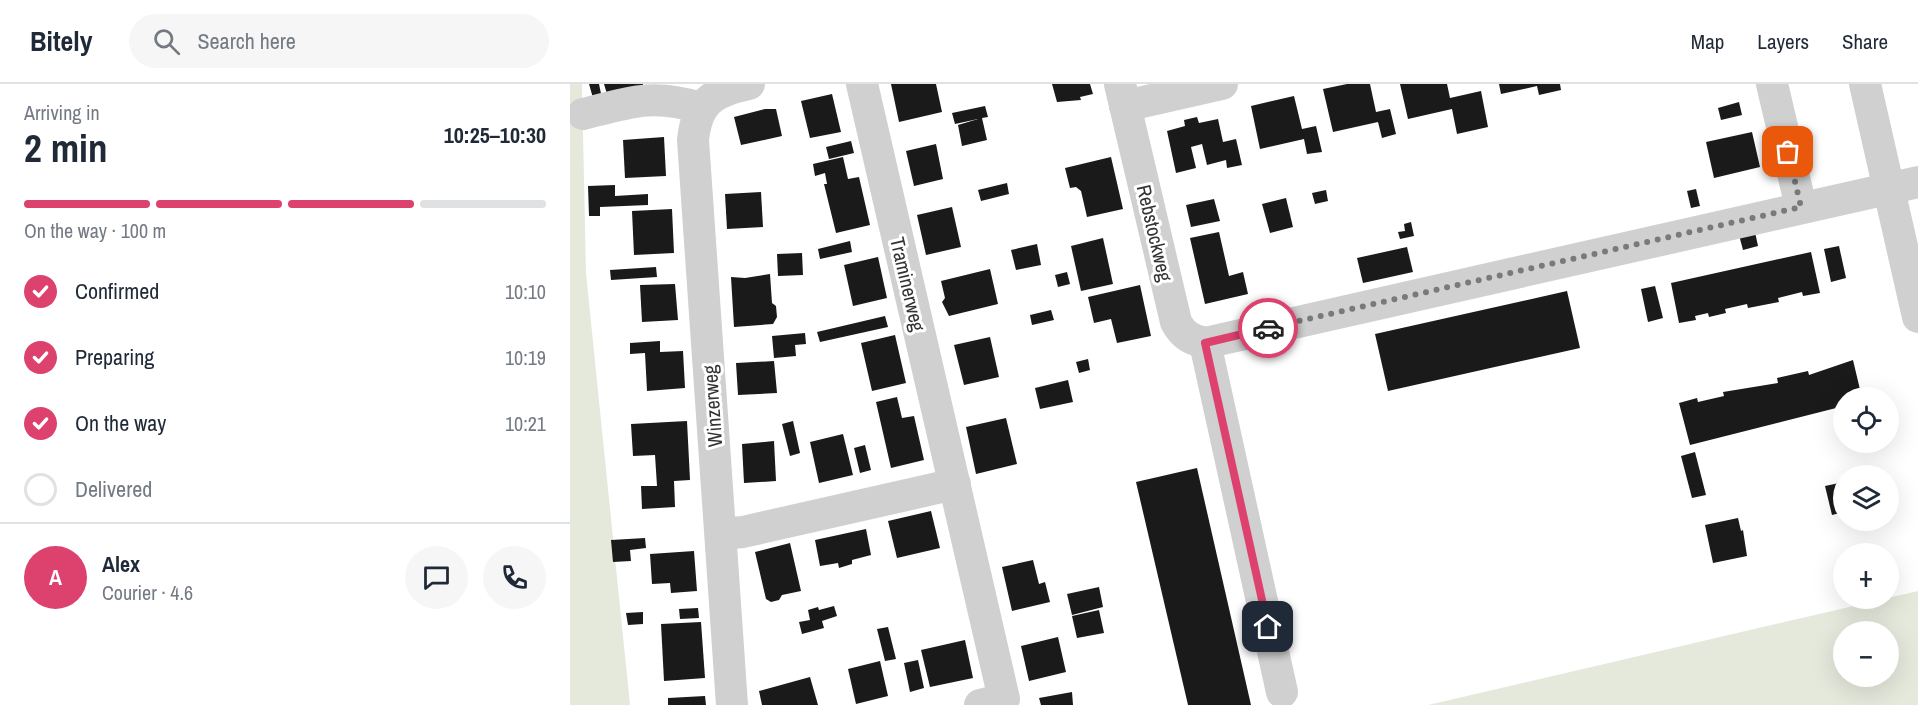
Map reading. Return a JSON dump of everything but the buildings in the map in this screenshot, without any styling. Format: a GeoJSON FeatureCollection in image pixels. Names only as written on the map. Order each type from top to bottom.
{"type":"FeatureCollection","features":[{"type":"Feature","properties":{"kind":"street"},"geometry":{"type":"LineString","coordinates":[[583,114],[645,99],[679,101],[701,108],[718,93],[749,84]]}},
{"type":"Feature","properties":{"kind":"street","name":"Traminerweg"},"geometry":{"type":"LineString","coordinates":[[862,84],[955,484],[996,703]]}},
{"type":"Feature","properties":{"kind":"street","name":"Rebstockweg"},"geometry":{"type":"LineString","coordinates":[[1205,343],[1192,340],[1182,333],[1176,322],[1123,95],[1222,84]]}},
{"type":"Feature","properties":{"kind":"street"},"geometry":{"type":"LineString","coordinates":[[1772,84],[1801,207]]}},
{"type":"Feature","properties":{"kind":"street"},"geometry":{"type":"LineString","coordinates":[[1865,84],[1904,185],[1918,317]]}},
{"type":"Feature","properties":{"kind":"street","name":"Winzerweg"},"geometry":{"type":"LineString","coordinates":[[701,108],[695,122],[693,140],[732,705]]}},
{"type":"Feature","properties":{"kind":"street"},"geometry":{"type":"LineString","coordinates":[[1282,692],[1205,343],[1904,185]]}},
{"type":"Feature","properties":{"kind":"street"},"geometry":{"type":"LineString","coordinates":[[721,534],[743,532],[955,484]]}},
{"type":"Feature","properties":{"kind":"shaded area"},"geometry":{"type":"Polygon","coordinates":[[[570,84],[582,84],[586,273],[630,705],[570,705],[570,84]]]}},
{"type":"Feature","properties":{"kind":"shaded area"},"geometry":{"type":"Polygon","coordinates":[[[1918,591],[1918,705],[1428,705],[1841,609],[1899,609],[1899,595],[1918,591]]]}},
{"type":"Feature","properties":{"kind":"way so far"},"geometry":{"type":"LineString","coordinates":[[1268,328],[1801,207],[1788,152]]}},
{"type":"Feature","properties":{"kind":"route"},"geometry":{"type":"LineString","coordinates":[[1268,328],[1205,343],[1268,627]]}}]}
